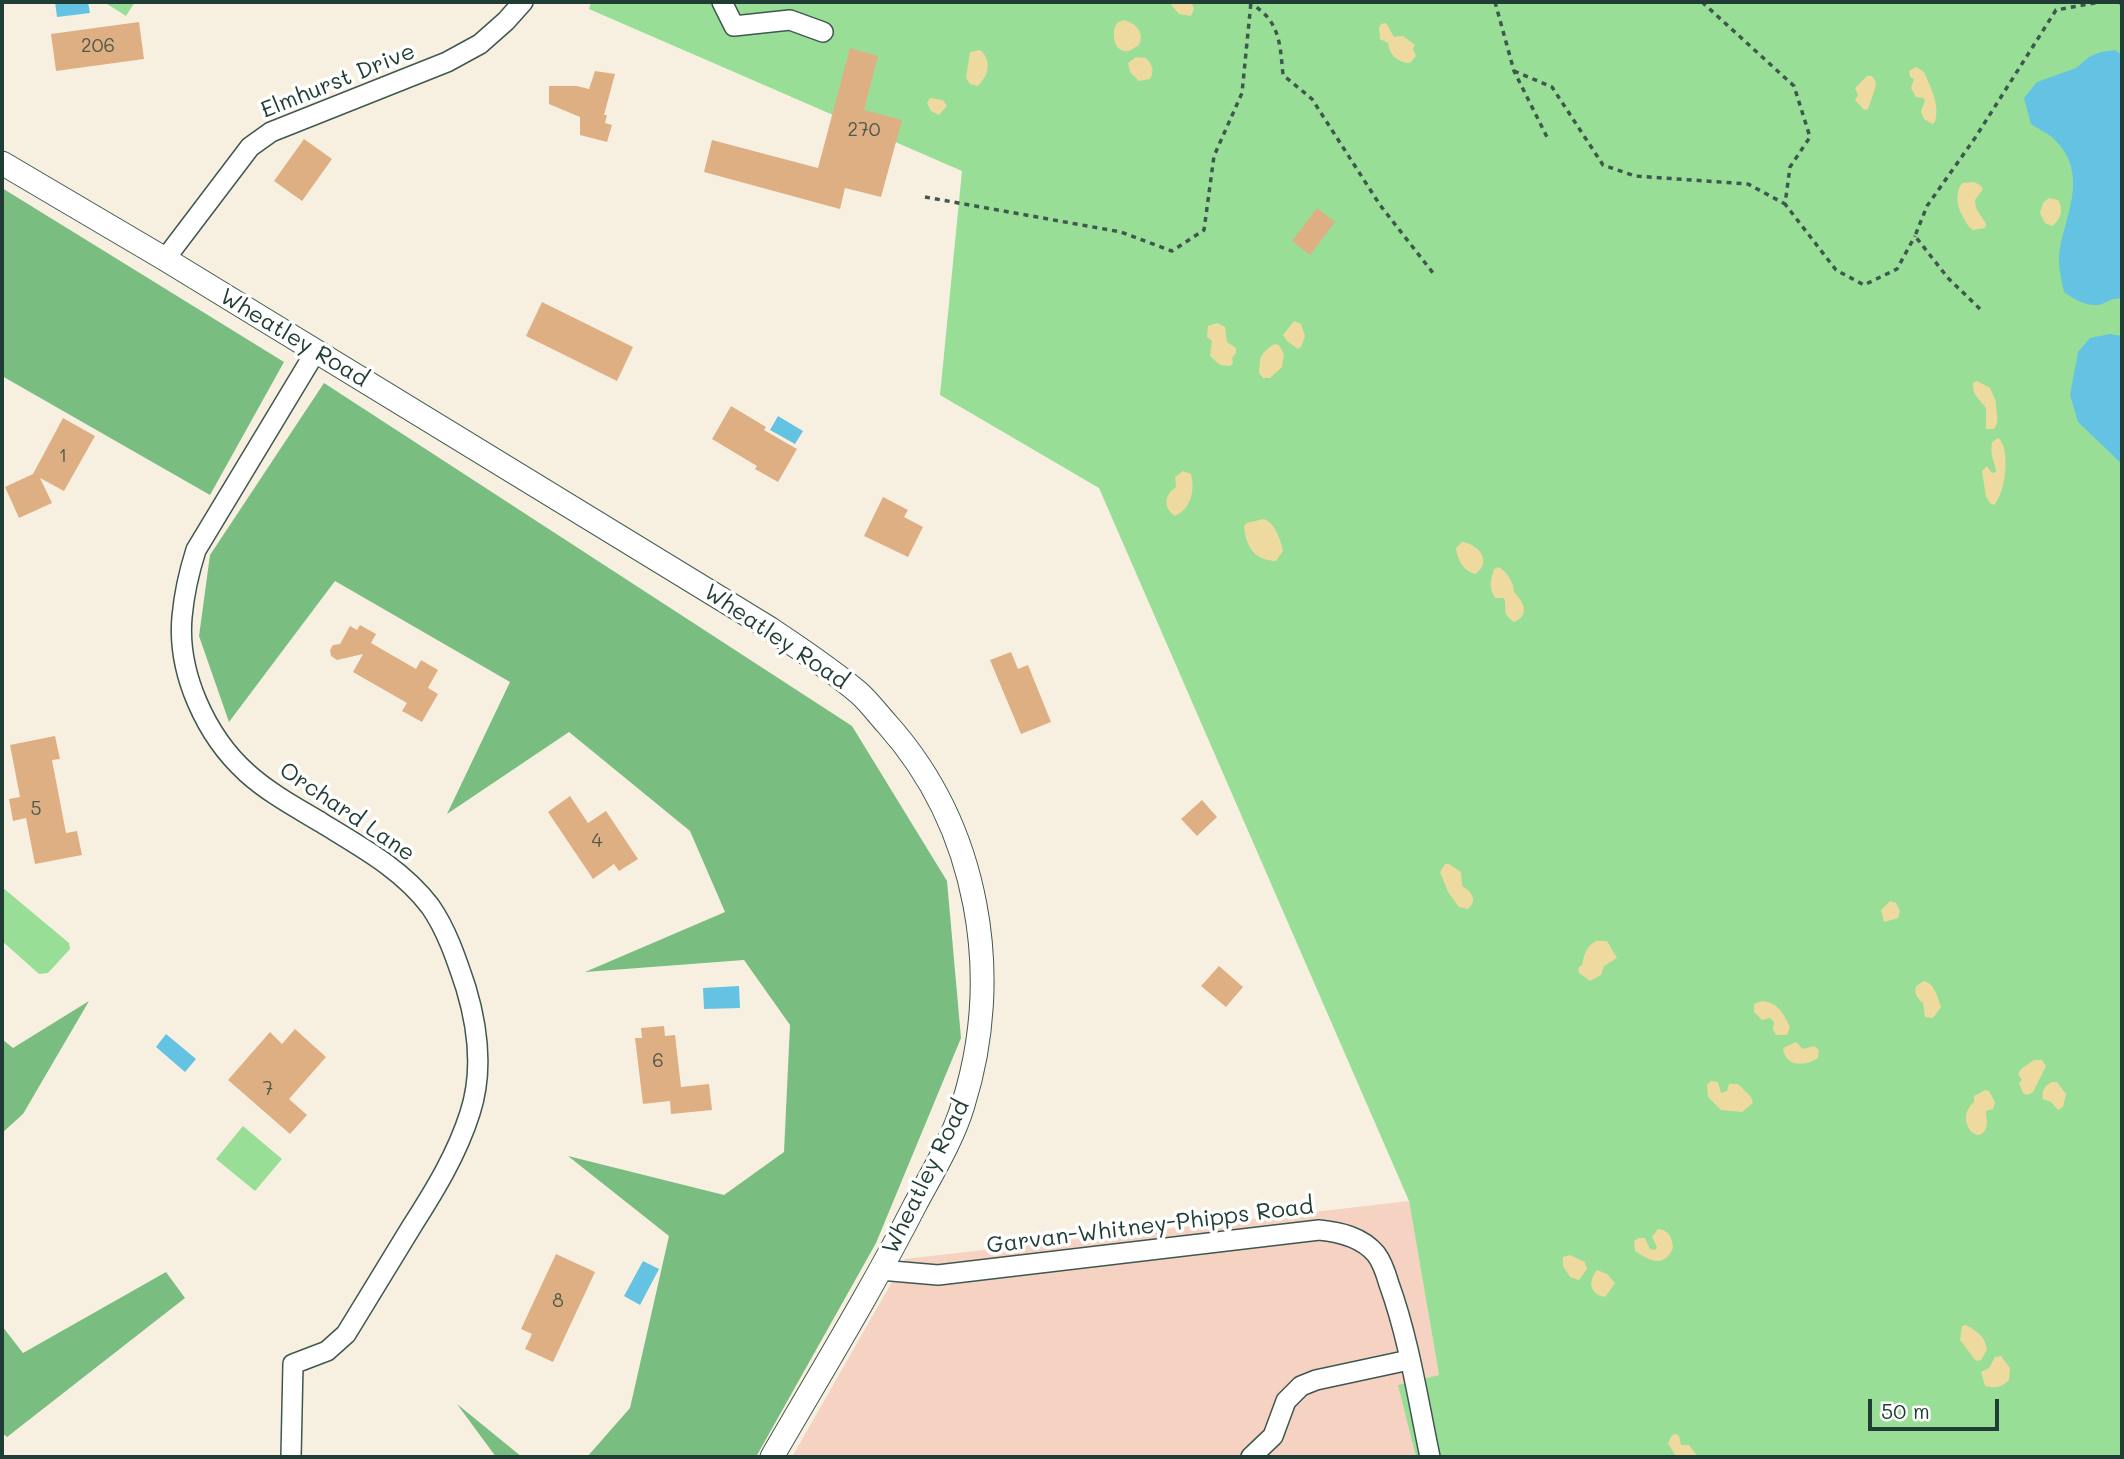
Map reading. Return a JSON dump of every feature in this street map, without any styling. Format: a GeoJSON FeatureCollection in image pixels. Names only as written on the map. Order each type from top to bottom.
{"type":"FeatureCollection","features":[{"type":"Feature","properties":{"kind":"main road","name":"Wheatley Road"},"geometry":{"type":"LineString","coordinates":[[2,163],[165,259],[769,628],[860,694],[901,740],[927,777],[943,805],[964,856],[974,898],[982,957],[983,1006],[978,1051],[963,1106],[942,1154],[880,1270],[772,1457]]}},
{"type":"Feature","properties":{"kind":"street","name":"Elmhurst Drive"},"geometry":{"type":"LineString","coordinates":[[165,259],[250,147],[271,132],[447,62],[480,44],[523,2]]}},
{"type":"Feature","properties":{"kind":"street"},"geometry":{"type":"LineString","coordinates":[[722,2],[734,26],[790,20],[822,32]]}},
{"type":"Feature","properties":{"kind":"street","name":"Orchard Lane"},"geometry":{"type":"LineString","coordinates":[[291,1457],[293,1364],[327,1351],[346,1334],[441,1179],[467,1121],[477,1074],[476,1035],[469,999],[446,936],[430,907],[384,861],[295,807],[247,774],[211,730],[188,674],[182,620],[186,585],[195,550],[316,351]]}},
{"type":"Feature","properties":{"kind":"street","name":"Garvan-Whitney-Phipps Road"},"geometry":{"type":"LineString","coordinates":[[880,1270],[938,1275],[1319,1230],[1335,1231],[1358,1239],[1375,1252],[1381,1261],[1397,1305],[1430,1457]]}},
{"type":"Feature","properties":{"kind":"street"},"geometry":{"type":"LineString","coordinates":[[1251,1457],[1273,1436],[1286,1401],[1301,1386],[1316,1380],[1409,1360]]}},
{"type":"Feature","properties":{"kind":"path"},"geometry":{"type":"LineString","coordinates":[[925,197],[1121,232],[1172,251],[1204,230],[1214,156],[1242,93],[1250,2],[1264,11],[1279,34],[1283,75],[1312,99],[1380,205],[1433,273]]}},
{"type":"Feature","properties":{"kind":"path"},"geometry":{"type":"LineString","coordinates":[[1495,2],[1514,71],[1549,141]]}},
{"type":"Feature","properties":{"kind":"path"},"geometry":{"type":"LineString","coordinates":[[1702,2],[1794,86],[1810,138],[1790,167],[1785,204]]}},
{"type":"Feature","properties":{"kind":"path"},"geometry":{"type":"LineString","coordinates":[[1514,71],[1552,88],[1603,165],[1636,176],[1748,184],[1785,204],[1836,270],[1864,285],[1897,269],[1927,206],[1975,138],[2056,10],[2100,2]]}},
{"type":"Feature","properties":{"kind":"path"},"geometry":{"type":"LineString","coordinates":[[1915,236],[1948,278],[1980,309]]}},
{"type":"Feature","properties":{"kind":"shaded area"},"geometry":{"type":"Polygon","coordinates":[[[1409,1201],[1439,1375],[1399,1386],[1416,1457],[792,1457],[905,1259],[1409,1201]]]}},
{"type":"Feature","properties":{"kind":"green space"},"geometry":{"type":"Polygon","coordinates":[[[104,2],[135,2],[126,16],[104,2]]]}},
{"type":"Feature","properties":{"kind":"green space"},"geometry":{"type":"Polygon","coordinates":[[[591,2],[2122,2],[2122,1457],[1416,1457],[1398,1385],[1439,1375],[1409,1201],[1099,488],[940,395],[962,171],[589,9],[591,2]]]}},
{"type":"Feature","properties":{"kind":"green space"},"geometry":{"type":"Polygon","coordinates":[[[2,188],[284,362],[210,495],[2,376],[2,188]]]}},
{"type":"Feature","properties":{"kind":"green space"},"geometry":{"type":"Polygon","coordinates":[[[324,383],[852,726],[947,881],[961,1038],[876,1243],[756,1457],[587,1457],[630,1408],[669,1236],[568,1156],[724,1195],[784,1152],[790,1025],[744,960],[585,972],[725,912],[690,831],[569,732],[447,814],[510,682],[335,581],[229,722],[199,636],[210,555],[324,383]]]}},
{"type":"Feature","properties":{"kind":"green space"},"geometry":{"type":"Polygon","coordinates":[[[2,887],[69,943],[70,949],[48,973],[39,974],[2,941],[2,887]]]}},
{"type":"Feature","properties":{"kind":"green space"},"geometry":{"type":"Polygon","coordinates":[[[89,1001],[23,1114],[2,1133],[2,1039],[13,1048],[89,1001]]]}},
{"type":"Feature","properties":{"kind":"green space"},"geometry":{"type":"Polygon","coordinates":[[[243,1126],[282,1159],[255,1191],[216,1159],[243,1126]]]}},
{"type":"Feature","properties":{"kind":"green space"},"geometry":{"type":"Polygon","coordinates":[[[166,1272],[185,1298],[7,1437],[2,1433],[2,1326],[23,1353],[166,1272]]]}},
{"type":"Feature","properties":{"kind":"green space"},"geometry":{"type":"Polygon","coordinates":[[[457,1404],[522,1457],[496,1457],[457,1404]]]}},
{"type":"Feature","properties":{"kind":"sand"},"geometry":{"type":"Polygon","coordinates":[[[1169,2],[1191,2],[1194,9],[1191,16],[1179,14],[1169,2]]]}},
{"type":"Feature","properties":{"kind":"sand"},"geometry":{"type":"Polygon","coordinates":[[[1124,20],[1136,26],[1141,36],[1139,45],[1128,51],[1119,49],[1114,36],[1117,23],[1124,20]]]}},
{"type":"Feature","properties":{"kind":"sand"},"geometry":{"type":"Polygon","coordinates":[[[1386,23],[1394,37],[1403,36],[1415,45],[1413,49],[1416,56],[1410,63],[1395,57],[1388,43],[1380,39],[1379,28],[1386,23]]]}},
{"type":"Feature","properties":{"kind":"sand"},"geometry":{"type":"Polygon","coordinates":[[[980,50],[987,59],[988,68],[978,86],[970,84],[966,78],[970,52],[980,50]]]}},
{"type":"Feature","properties":{"kind":"sand"},"geometry":{"type":"Polygon","coordinates":[[[1136,57],[1146,58],[1150,63],[1153,70],[1150,79],[1139,81],[1130,72],[1128,63],[1136,57]]]}},
{"type":"Feature","properties":{"kind":"sand"},"geometry":{"type":"Polygon","coordinates":[[[1916,67],[1924,72],[1934,96],[1936,115],[1932,124],[1924,119],[1921,112],[1925,100],[1916,97],[1911,88],[1914,79],[1910,77],[1909,71],[1916,67]]]}},
{"type":"Feature","properties":{"kind":"sand"},"geometry":{"type":"Polygon","coordinates":[[[1867,76],[1872,76],[1876,82],[1868,109],[1864,110],[1855,100],[1858,95],[1855,88],[1867,76]]]}},
{"type":"Feature","properties":{"kind":"sand"},"geometry":{"type":"Polygon","coordinates":[[[930,98],[943,100],[947,106],[939,115],[931,111],[927,103],[930,98]]]}},
{"type":"Feature","properties":{"kind":"sand"},"geometry":{"type":"Polygon","coordinates":[[[1974,182],[1983,189],[1975,200],[1976,208],[1986,224],[1985,228],[1973,230],[1963,216],[1957,200],[1962,183],[1974,182]]]}},
{"type":"Feature","properties":{"kind":"sand"},"geometry":{"type":"Polygon","coordinates":[[[2049,198],[2058,200],[2061,207],[2058,220],[2052,226],[2045,223],[2040,213],[2043,203],[2049,198]]]}},
{"type":"Feature","properties":{"kind":"sand"},"geometry":{"type":"Polygon","coordinates":[[[1294,321],[1301,324],[1305,336],[1298,349],[1283,335],[1294,321]]]}},
{"type":"Feature","properties":{"kind":"sand"},"geometry":{"type":"Polygon","coordinates":[[[1217,323],[1225,327],[1227,342],[1236,348],[1230,366],[1220,365],[1210,356],[1212,341],[1207,337],[1208,326],[1217,323]]]}},
{"type":"Feature","properties":{"kind":"sand"},"geometry":{"type":"Polygon","coordinates":[[[1274,344],[1279,345],[1284,354],[1282,367],[1270,378],[1263,378],[1259,373],[1261,356],[1274,344]]]}},
{"type":"Feature","properties":{"kind":"sand"},"geometry":{"type":"Polygon","coordinates":[[[1977,381],[1990,388],[1996,402],[1997,419],[1994,429],[1986,429],[1986,408],[1973,387],[1973,383],[1977,381]]]}},
{"type":"Feature","properties":{"kind":"sand"},"geometry":{"type":"Polygon","coordinates":[[[1998,438],[2005,451],[2006,460],[2002,491],[1994,505],[1986,497],[1982,471],[1987,466],[1992,473],[1996,472],[1992,442],[1998,438]]]}},
{"type":"Feature","properties":{"kind":"sand"},"geometry":{"type":"Polygon","coordinates":[[[1183,471],[1191,474],[1192,492],[1189,503],[1175,516],[1168,509],[1166,502],[1176,487],[1175,477],[1183,471]]]}},
{"type":"Feature","properties":{"kind":"sand"},"geometry":{"type":"Polygon","coordinates":[[[1263,519],[1274,527],[1281,542],[1283,551],[1276,561],[1257,555],[1247,540],[1244,526],[1263,519]]]}},
{"type":"Feature","properties":{"kind":"sand"},"geometry":{"type":"Polygon","coordinates":[[[1462,542],[1474,546],[1482,554],[1483,564],[1475,574],[1467,570],[1459,560],[1456,548],[1462,542]]]}},
{"type":"Feature","properties":{"kind":"sand"},"geometry":{"type":"Polygon","coordinates":[[[1498,567],[1509,577],[1524,608],[1522,616],[1514,622],[1506,613],[1504,598],[1495,598],[1491,590],[1494,569],[1498,567]]]}},
{"type":"Feature","properties":{"kind":"sand"},"geometry":{"type":"Polygon","coordinates":[[[1445,864],[1461,872],[1462,886],[1473,899],[1468,909],[1459,907],[1448,892],[1440,872],[1445,864]]]}},
{"type":"Feature","properties":{"kind":"sand"},"geometry":{"type":"Polygon","coordinates":[[[1890,901],[1896,903],[1900,911],[1898,918],[1884,922],[1881,910],[1890,901]]]}},
{"type":"Feature","properties":{"kind":"sand"},"geometry":{"type":"Polygon","coordinates":[[[1596,941],[1607,941],[1617,958],[1604,966],[1601,975],[1590,981],[1579,973],[1578,968],[1582,965],[1588,948],[1596,941]]]}},
{"type":"Feature","properties":{"kind":"sand"},"geometry":{"type":"Polygon","coordinates":[[[1924,981],[1933,988],[1941,1007],[1933,1018],[1925,1017],[1923,1003],[1916,994],[1916,986],[1924,981]]]}},
{"type":"Feature","properties":{"kind":"sand"},"geometry":{"type":"Polygon","coordinates":[[[1762,1001],[1773,1004],[1783,1013],[1790,1027],[1787,1035],[1776,1035],[1773,1030],[1774,1022],[1770,1018],[1762,1020],[1754,1012],[1754,1004],[1762,1001]]]}},
{"type":"Feature","properties":{"kind":"sand"},"geometry":{"type":"Polygon","coordinates":[[[1796,1042],[1803,1049],[1814,1046],[1819,1050],[1818,1058],[1801,1064],[1791,1062],[1783,1048],[1796,1042]]]}},
{"type":"Feature","properties":{"kind":"sand"},"geometry":{"type":"Polygon","coordinates":[[[2034,1060],[2042,1060],[2046,1066],[2033,1092],[2027,1095],[2023,1093],[2019,1083],[2022,1080],[2018,1074],[2034,1060]]]}},
{"type":"Feature","properties":{"kind":"sand"},"geometry":{"type":"Polygon","coordinates":[[[1711,1081],[1718,1082],[1721,1093],[1727,1091],[1729,1084],[1738,1084],[1751,1097],[1753,1103],[1742,1112],[1721,1110],[1708,1097],[1707,1085],[1711,1081]]]}},
{"type":"Feature","properties":{"kind":"sand"},"geometry":{"type":"Polygon","coordinates":[[[2052,1082],[2057,1082],[2066,1094],[2063,1107],[2058,1110],[2051,1102],[2043,1099],[2044,1089],[2052,1082]]]}},
{"type":"Feature","properties":{"kind":"sand"},"geometry":{"type":"Polygon","coordinates":[[[1985,1090],[1989,1091],[1995,1102],[1993,1109],[1986,1111],[1986,1128],[1978,1135],[1970,1129],[1966,1116],[1974,1102],[1974,1096],[1985,1090]]]}},
{"type":"Feature","properties":{"kind":"sand"},"geometry":{"type":"Polygon","coordinates":[[[1658,1229],[1669,1235],[1673,1248],[1665,1259],[1656,1261],[1635,1251],[1634,1241],[1645,1238],[1650,1249],[1655,1250],[1657,1247],[1652,1237],[1658,1229]]]}},
{"type":"Feature","properties":{"kind":"sand"},"geometry":{"type":"Polygon","coordinates":[[[1570,1255],[1585,1262],[1587,1269],[1579,1280],[1570,1277],[1563,1266],[1563,1257],[1570,1255]]]}},
{"type":"Feature","properties":{"kind":"sand"},"geometry":{"type":"Polygon","coordinates":[[[1597,1270],[1607,1274],[1615,1283],[1605,1297],[1593,1290],[1592,1278],[1597,1270]]]}},
{"type":"Feature","properties":{"kind":"sand"},"geometry":{"type":"Polygon","coordinates":[[[1966,1325],[1985,1341],[1987,1350],[1981,1360],[1976,1361],[1960,1340],[1962,1326],[1966,1325]]]}},
{"type":"Feature","properties":{"kind":"sand"},"geometry":{"type":"Polygon","coordinates":[[[2001,1356],[2010,1368],[2009,1380],[1998,1387],[1985,1386],[1981,1372],[1989,1368],[1995,1357],[2001,1356]]]}},
{"type":"Feature","properties":{"kind":"sand"},"geometry":{"type":"Polygon","coordinates":[[[1676,1434],[1681,1445],[1689,1445],[1698,1457],[1676,1457],[1668,1443],[1672,1435],[1676,1434]]]}},
{"type":"Feature","properties":{"kind":"water"},"geometry":{"type":"Polygon","coordinates":[[[55,2],[88,2],[90,13],[57,17],[55,2]]]}},
{"type":"Feature","properties":{"kind":"water"},"geometry":{"type":"Polygon","coordinates":[[[2115,50],[2122,55],[2122,299],[2093,305],[2080,302],[2064,292],[2059,253],[2071,205],[2073,178],[2064,152],[2054,139],[2031,124],[2024,98],[2037,82],[2076,68],[2089,57],[2101,52],[2115,50]]]}},
{"type":"Feature","properties":{"kind":"water"},"geometry":{"type":"Polygon","coordinates":[[[2110,334],[2122,336],[2122,464],[2078,422],[2070,395],[2078,352],[2090,338],[2110,334]]]}},
{"type":"Feature","properties":{"kind":"water"},"geometry":{"type":"Polygon","coordinates":[[[778,416],[803,431],[795,444],[770,430],[778,416]]]}},
{"type":"Feature","properties":{"kind":"water"},"geometry":{"type":"Polygon","coordinates":[[[739,986],[740,1008],[704,1009],[703,988],[739,986]]]}},
{"type":"Feature","properties":{"kind":"water"},"geometry":{"type":"Polygon","coordinates":[[[166,1034],[196,1059],[185,1072],[156,1047],[166,1034]]]}},
{"type":"Feature","properties":{"kind":"water"},"geometry":{"type":"Polygon","coordinates":[[[643,1261],[659,1269],[640,1305],[624,1296],[643,1261]]]}},
{"type":"Feature","properties":{"kind":"building"},"geometry":{"type":"Polygon","coordinates":[[[139,22],[144,59],[56,71],[51,34],[139,22]]]}},
{"type":"Feature","properties":{"kind":"building"},"geometry":{"type":"Polygon","coordinates":[[[850,48],[878,56],[864,110],[902,120],[881,197],[845,188],[840,209],[704,172],[712,140],[818,168],[850,48]]]}},
{"type":"Feature","properties":{"kind":"building"},"geometry":{"type":"Polygon","coordinates":[[[595,71],[615,74],[604,115],[607,115],[605,123],[612,125],[607,142],[580,135],[580,117],[549,104],[549,86],[589,89],[595,71]]]}},
{"type":"Feature","properties":{"kind":"building"},"geometry":{"type":"Polygon","coordinates":[[[304,139],[332,159],[302,201],[274,181],[304,139]]]}},
{"type":"Feature","properties":{"kind":"building"},"geometry":{"type":"Polygon","coordinates":[[[1317,208],[1335,222],[1310,255],[1292,241],[1317,208]]]}},
{"type":"Feature","properties":{"kind":"building"},"geometry":{"type":"Polygon","coordinates":[[[542,302],[633,347],[617,381],[526,336],[542,302]]]}},
{"type":"Feature","properties":{"kind":"building"},"geometry":{"type":"Polygon","coordinates":[[[731,406],[797,449],[778,482],[712,439],[731,406]]]}},
{"type":"Feature","properties":{"kind":"building"},"geometry":{"type":"Polygon","coordinates":[[[63,418],[95,436],[64,491],[40,478],[52,503],[19,518],[5,487],[33,474],[63,418]]]}},
{"type":"Feature","properties":{"kind":"building"},"geometry":{"type":"Polygon","coordinates":[[[883,497],[908,510],[904,517],[923,527],[908,557],[864,536],[883,497]]]}},
{"type":"Feature","properties":{"kind":"building"},"geometry":{"type":"Polygon","coordinates":[[[360,625],[376,634],[371,643],[416,669],[421,660],[438,670],[428,688],[438,694],[422,722],[402,711],[407,703],[353,672],[363,654],[337,660],[331,656],[333,645],[340,644],[350,626],[357,630],[360,625]]]}},
{"type":"Feature","properties":{"kind":"building"},"geometry":{"type":"Polygon","coordinates":[[[1011,652],[1018,669],[1028,665],[1051,722],[1021,734],[990,660],[1011,652]]]}},
{"type":"Feature","properties":{"kind":"building"},"geometry":{"type":"Polygon","coordinates":[[[55,736],[60,759],[52,760],[66,833],[77,831],[82,855],[35,864],[26,818],[13,821],[9,799],[20,797],[10,745],[55,736]]]}},
{"type":"Feature","properties":{"kind":"building"},"geometry":{"type":"Polygon","coordinates":[[[570,796],[588,823],[606,811],[638,859],[619,871],[614,864],[593,879],[548,812],[570,796]]]}},
{"type":"Feature","properties":{"kind":"building"},"geometry":{"type":"Polygon","coordinates":[[[1202,800],[1217,817],[1197,836],[1181,819],[1202,800]]]}},
{"type":"Feature","properties":{"kind":"building"},"geometry":{"type":"Polygon","coordinates":[[[1219,966],[1243,987],[1226,1007],[1201,986],[1219,966]]]}},
{"type":"Feature","properties":{"kind":"building"},"geometry":{"type":"Polygon","coordinates":[[[664,1026],[665,1036],[675,1035],[681,1087],[709,1084],[712,1110],[671,1114],[670,1101],[643,1104],[635,1038],[642,1038],[641,1028],[664,1026]]]}},
{"type":"Feature","properties":{"kind":"building"},"geometry":{"type":"Polygon","coordinates":[[[295,1029],[326,1057],[289,1099],[307,1115],[290,1134],[228,1080],[270,1032],[282,1044],[295,1029]]]}},
{"type":"Feature","properties":{"kind":"building"},"geometry":{"type":"Polygon","coordinates":[[[556,1254],[595,1272],[553,1362],[525,1349],[532,1334],[521,1329],[556,1254]]]}}]}
